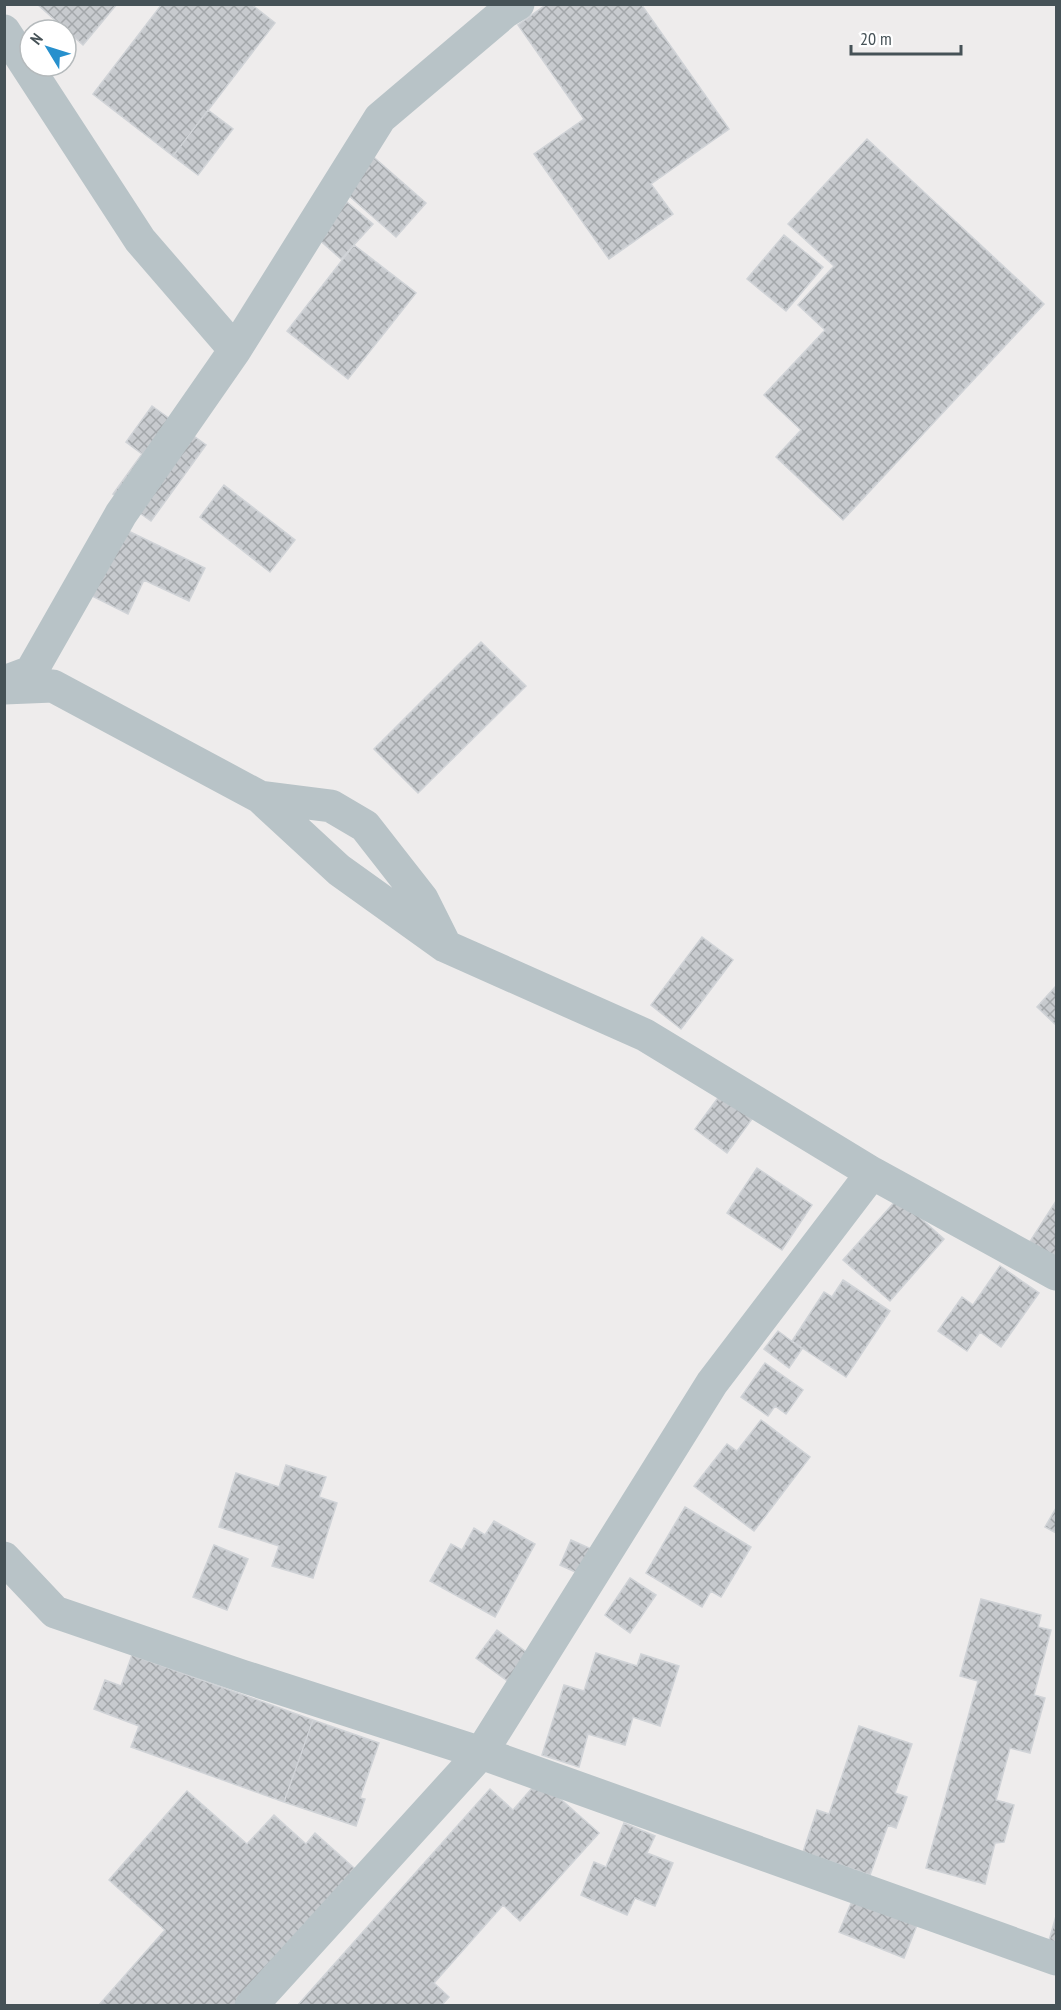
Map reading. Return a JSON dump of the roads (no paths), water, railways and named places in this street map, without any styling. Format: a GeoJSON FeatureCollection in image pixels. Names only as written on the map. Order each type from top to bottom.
{"type":"FeatureCollection","features":[{"type":"Feature","properties":{"kind":"street"},"geometry":{"type":"LineString","coordinates":[[518,4],[505,12],[380,118],[235,350],[11,675],[53,686],[260,797],[339,870],[445,946],[645,1035],[872,1173],[1056,1274]]}},
{"type":"Feature","properties":{"kind":"street"},"geometry":{"type":"LineString","coordinates":[[4,31],[140,240],[235,350]]}},
{"type":"Feature","properties":{"kind":"street"},"geometry":{"type":"LineString","coordinates":[[260,797],[331,806],[365,826],[422,899],[445,946]]}},
{"type":"Feature","properties":{"kind":"street"},"geometry":{"type":"LineString","coordinates":[[251,2006],[481,1752],[712,1383],[872,1173]]}},
{"type":"Feature","properties":{"kind":"street"},"geometry":{"type":"LineString","coordinates":[[4,1558],[56,1612],[231,1672],[481,1752],[1056,1959]]}}]}
